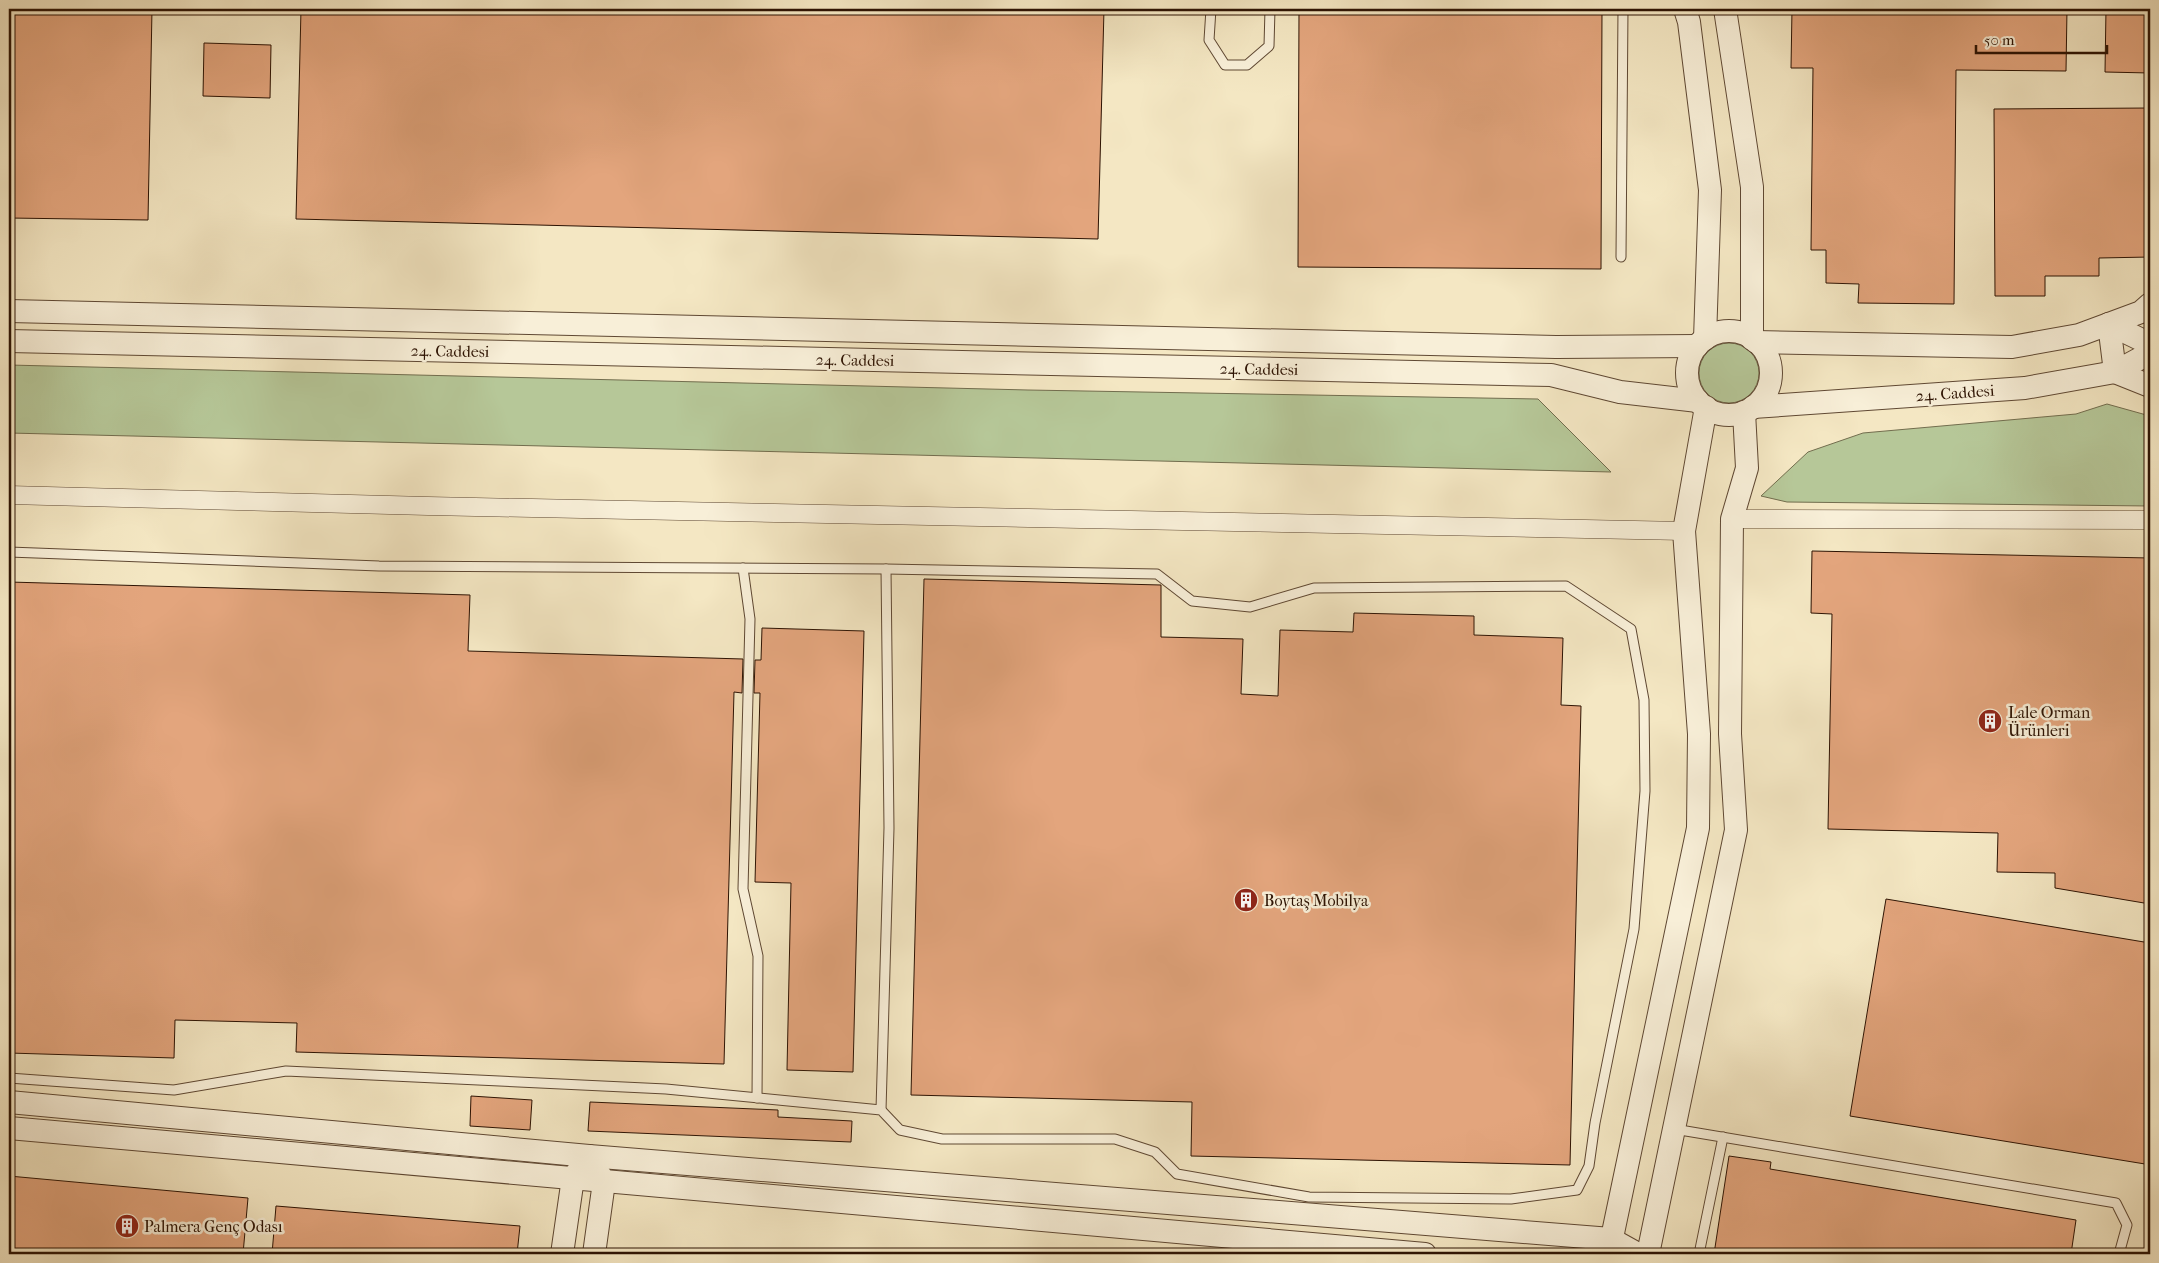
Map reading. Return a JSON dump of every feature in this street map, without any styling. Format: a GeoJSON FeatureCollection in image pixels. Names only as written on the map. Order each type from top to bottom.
{"type":"FeatureCollection","features":[{"type":"Feature","properties":{"kind":"street"},"geometry":{"type":"LineString","coordinates":[[1685,9],[1689,22],[1710,190],[1701,342],[1688,363],[1688,383],[1702,404],[1724,415],[1749,410],[1766,392],[1771,373],[1766,353],[1754,340],[1744,334],[1724,332],[1701,342]]}},
{"type":"Feature","properties":{"kind":"street"},"geometry":{"type":"LineString","coordinates":[[1725,9],[1752,187],[1754,340]]}},
{"type":"Feature","properties":{"kind":"street"},"geometry":{"type":"LineString","coordinates":[[1754,340],[2012,347],[2079,335],[2141,312],[2150,304]]}},
{"type":"Feature","properties":{"kind":"street","name":"24. Caddesi"},"geometry":{"type":"LineString","coordinates":[[9,310],[1546,347],[1701,342]]}},
{"type":"Feature","properties":{"kind":"street"},"geometry":{"type":"LineString","coordinates":[[2109,324],[2150,344]]}},
{"type":"Feature","properties":{"kind":"street"},"geometry":{"type":"LineString","coordinates":[[2109,324],[2115,372],[2150,386]]}},
{"type":"Feature","properties":{"kind":"street","name":"24. Caddesi"},"geometry":{"type":"LineString","coordinates":[[9,341],[1552,375],[1620,392],[1702,404]]}},
{"type":"Feature","properties":{"kind":"street","name":"24. Caddesi"},"geometry":{"type":"LineString","coordinates":[[1749,410],[2025,388],[2115,372],[2150,353]]}},
{"type":"Feature","properties":{"kind":"street"},"geometry":{"type":"LineString","coordinates":[[1610,1247],[1698,828],[1699,734],[1684,531],[1702,404]]}},
{"type":"Feature","properties":{"kind":"street"},"geometry":{"type":"LineString","coordinates":[[1648,1254],[1736,830],[1730,734],[1732,519],[1747,468],[1749,410]]}},
{"type":"Feature","properties":{"kind":"street"},"geometry":{"type":"LineString","coordinates":[[9,495],[428,506],[1684,531]]}},
{"type":"Feature","properties":{"kind":"street"},"geometry":{"type":"LineString","coordinates":[[1732,519],[2150,520]]}},
{"type":"Feature","properties":{"kind":"street"},"geometry":{"type":"LineString","coordinates":[[9,1102],[1610,1247],[1638,1254]]}},
{"type":"Feature","properties":{"kind":"street"},"geometry":{"type":"LineString","coordinates":[[9,1128],[1424,1254]]}},
{"type":"Feature","properties":{"kind":"street"},"geometry":{"type":"LineString","coordinates":[[562,1254],[573,1178],[589,1156]]}},
{"type":"Feature","properties":{"kind":"street"},"geometry":{"type":"LineString","coordinates":[[589,1156],[604,1182],[594,1254]]}},
{"type":"Feature","properties":{"kind":"lane"},"geometry":{"type":"LineString","coordinates":[[1211,9],[1209,40],[1225,65],[1247,65],[1269,46],[1270,9]]}},
{"type":"Feature","properties":{"kind":"lane"},"geometry":{"type":"LineString","coordinates":[[1621,258],[1623,9]]}},
{"type":"Feature","properties":{"kind":"lane"},"geometry":{"type":"LineString","coordinates":[[9,552],[379,566],[886,569],[1157,574],[1192,602],[1250,607],[1314,588],[1566,586],[1631,629],[1644,700],[1645,791],[1634,929],[1594,1123],[1589,1166],[1577,1190],[1511,1199],[1309,1197],[1177,1174],[1155,1152],[1116,1139],[942,1139],[900,1130],[881,1110],[666,1089],[286,1071],[174,1090],[9,1078]]}},
{"type":"Feature","properties":{"kind":"lane"},"geometry":{"type":"LineString","coordinates":[[743,568],[750,619],[743,889],[758,956],[757,1098]]}},
{"type":"Feature","properties":{"kind":"lane"},"geometry":{"type":"LineString","coordinates":[[881,1110],[890,828],[886,569]]}},
{"type":"Feature","properties":{"kind":"lane"},"geometry":{"type":"LineString","coordinates":[[1674,1129],[2116,1203],[2127,1226],[2119,1254]]}},
{"type":"Feature","properties":{"kind":"lane"},"geometry":{"type":"LineString","coordinates":[[1699,1254],[1723,1137]]}},
{"type":"Feature","properties":{"kind":"green space"},"geometry":{"type":"Polygon","coordinates":[[[1729,343],[1746,348],[1754,356],[1759,373],[1754,390],[1746,398],[1729,403],[1712,398],[1704,390],[1699,373],[1704,356],[1712,348],[1729,343]]]}},
{"type":"Feature","properties":{"kind":"green space"},"geometry":{"type":"Polygon","coordinates":[[[9,365],[1028,390],[1538,399],[1611,472],[9,433],[9,365]]]}},
{"type":"Feature","properties":{"kind":"green space"},"geometry":{"type":"Polygon","coordinates":[[[2107,404],[2150,416],[2150,506],[1787,502],[1761,496],[1808,452],[1863,433],[2076,414],[2107,404]]]}},
{"type":"Feature","properties":{"kind":"building"},"geometry":{"type":"Polygon","coordinates":[[[9,9],[152,9],[148,220],[9,218],[9,9]]]}},
{"type":"Feature","properties":{"kind":"building"},"geometry":{"type":"Polygon","coordinates":[[[301,9],[1104,9],[1098,239],[296,219],[301,9]]]}},
{"type":"Feature","properties":{"kind":"building"},"geometry":{"type":"Polygon","coordinates":[[[1299,9],[1602,9],[1601,269],[1298,267],[1299,9]]]}},
{"type":"Feature","properties":{"kind":"building"},"geometry":{"type":"Polygon","coordinates":[[[1792,9],[2067,9],[2066,71],[1956,70],[1954,304],[1858,303],[1859,284],[1826,283],[1826,250],[1811,250],[1813,68],[1791,68],[1792,9]]]}},
{"type":"Feature","properties":{"kind":"building"},"geometry":{"type":"Polygon","coordinates":[[[2106,9],[2150,9],[2150,73],[2105,72],[2106,9]]]}},
{"type":"Feature","properties":{"kind":"building"},"geometry":{"type":"Polygon","coordinates":[[[204,43],[271,45],[270,98],[203,96],[204,43]]]}},
{"type":"Feature","properties":{"kind":"building"},"geometry":{"type":"Polygon","coordinates":[[[2150,108],[2150,257],[2099,258],[2099,276],[2045,276],[2045,296],[1995,296],[1994,109],[2150,108]]]}},
{"type":"Feature","properties":{"kind":"building","name":"Lale Orman Ürünleri"},"geometry":{"type":"Polygon","coordinates":[[[1812,551],[2150,558],[2150,904],[2055,888],[2055,873],[1997,872],[1998,833],[1828,829],[1832,614],[1811,613],[1812,551]]]}},
{"type":"Feature","properties":{"kind":"building","name":"Boytaş Mobilya"},"geometry":{"type":"Polygon","coordinates":[[[924,579],[1161,585],[1161,637],[1243,639],[1241,694],[1278,696],[1280,630],[1353,632],[1354,613],[1474,616],[1474,635],[1563,638],[1561,705],[1581,706],[1570,1165],[1191,1156],[1192,1102],[911,1095],[924,579]]]}},
{"type":"Feature","properties":{"kind":"building"},"geometry":{"type":"Polygon","coordinates":[[[9,582],[470,595],[468,651],[743,659],[742,693],[734,692],[724,1064],[296,1052],[297,1023],[175,1020],[174,1058],[9,1053],[9,582]]]}},
{"type":"Feature","properties":{"kind":"building"},"geometry":{"type":"Polygon","coordinates":[[[762,628],[864,631],[853,1072],[787,1070],[791,883],[755,882],[760,693],[754,693],[755,660],[761,660],[762,628]]]}},
{"type":"Feature","properties":{"kind":"building"},"geometry":{"type":"Polygon","coordinates":[[[1886,899],[2150,943],[2150,1130],[2145,1164],[1850,1116],[1886,899]]]}},
{"type":"Feature","properties":{"kind":"building"},"geometry":{"type":"Polygon","coordinates":[[[471,1096],[532,1100],[530,1130],[470,1126],[471,1096]]]}},
{"type":"Feature","properties":{"kind":"building"},"geometry":{"type":"Polygon","coordinates":[[[590,1102],[778,1110],[778,1117],[852,1121],[851,1142],[588,1131],[590,1102]]]}},
{"type":"Feature","properties":{"kind":"building"},"geometry":{"type":"Polygon","coordinates":[[[1729,1156],[1771,1162],[1770,1169],[2076,1220],[2071,1254],[1714,1254],[1729,1156]]]}},
{"type":"Feature","properties":{"kind":"building","name":"Palmera Genç Odası"},"geometry":{"type":"Polygon","coordinates":[[[9,1176],[248,1198],[243,1254],[9,1254],[9,1176]]]}},
{"type":"Feature","properties":{"kind":"building"},"geometry":{"type":"Polygon","coordinates":[[[276,1206],[520,1226],[517,1254],[272,1254],[276,1206]]]}},
{"type":"Feature","properties":{"kind":"place","name":"Lale Orman Ürünleri"},"geometry":{"type":"Point","coordinates":[1990,721]}},
{"type":"Feature","properties":{"kind":"place","name":"Boytaş Mobilya"},"geometry":{"type":"Point","coordinates":[1246,900]}},
{"type":"Feature","properties":{"kind":"place","name":"Palmera Genç Odası"},"geometry":{"type":"Point","coordinates":[127,1226]}}]}
